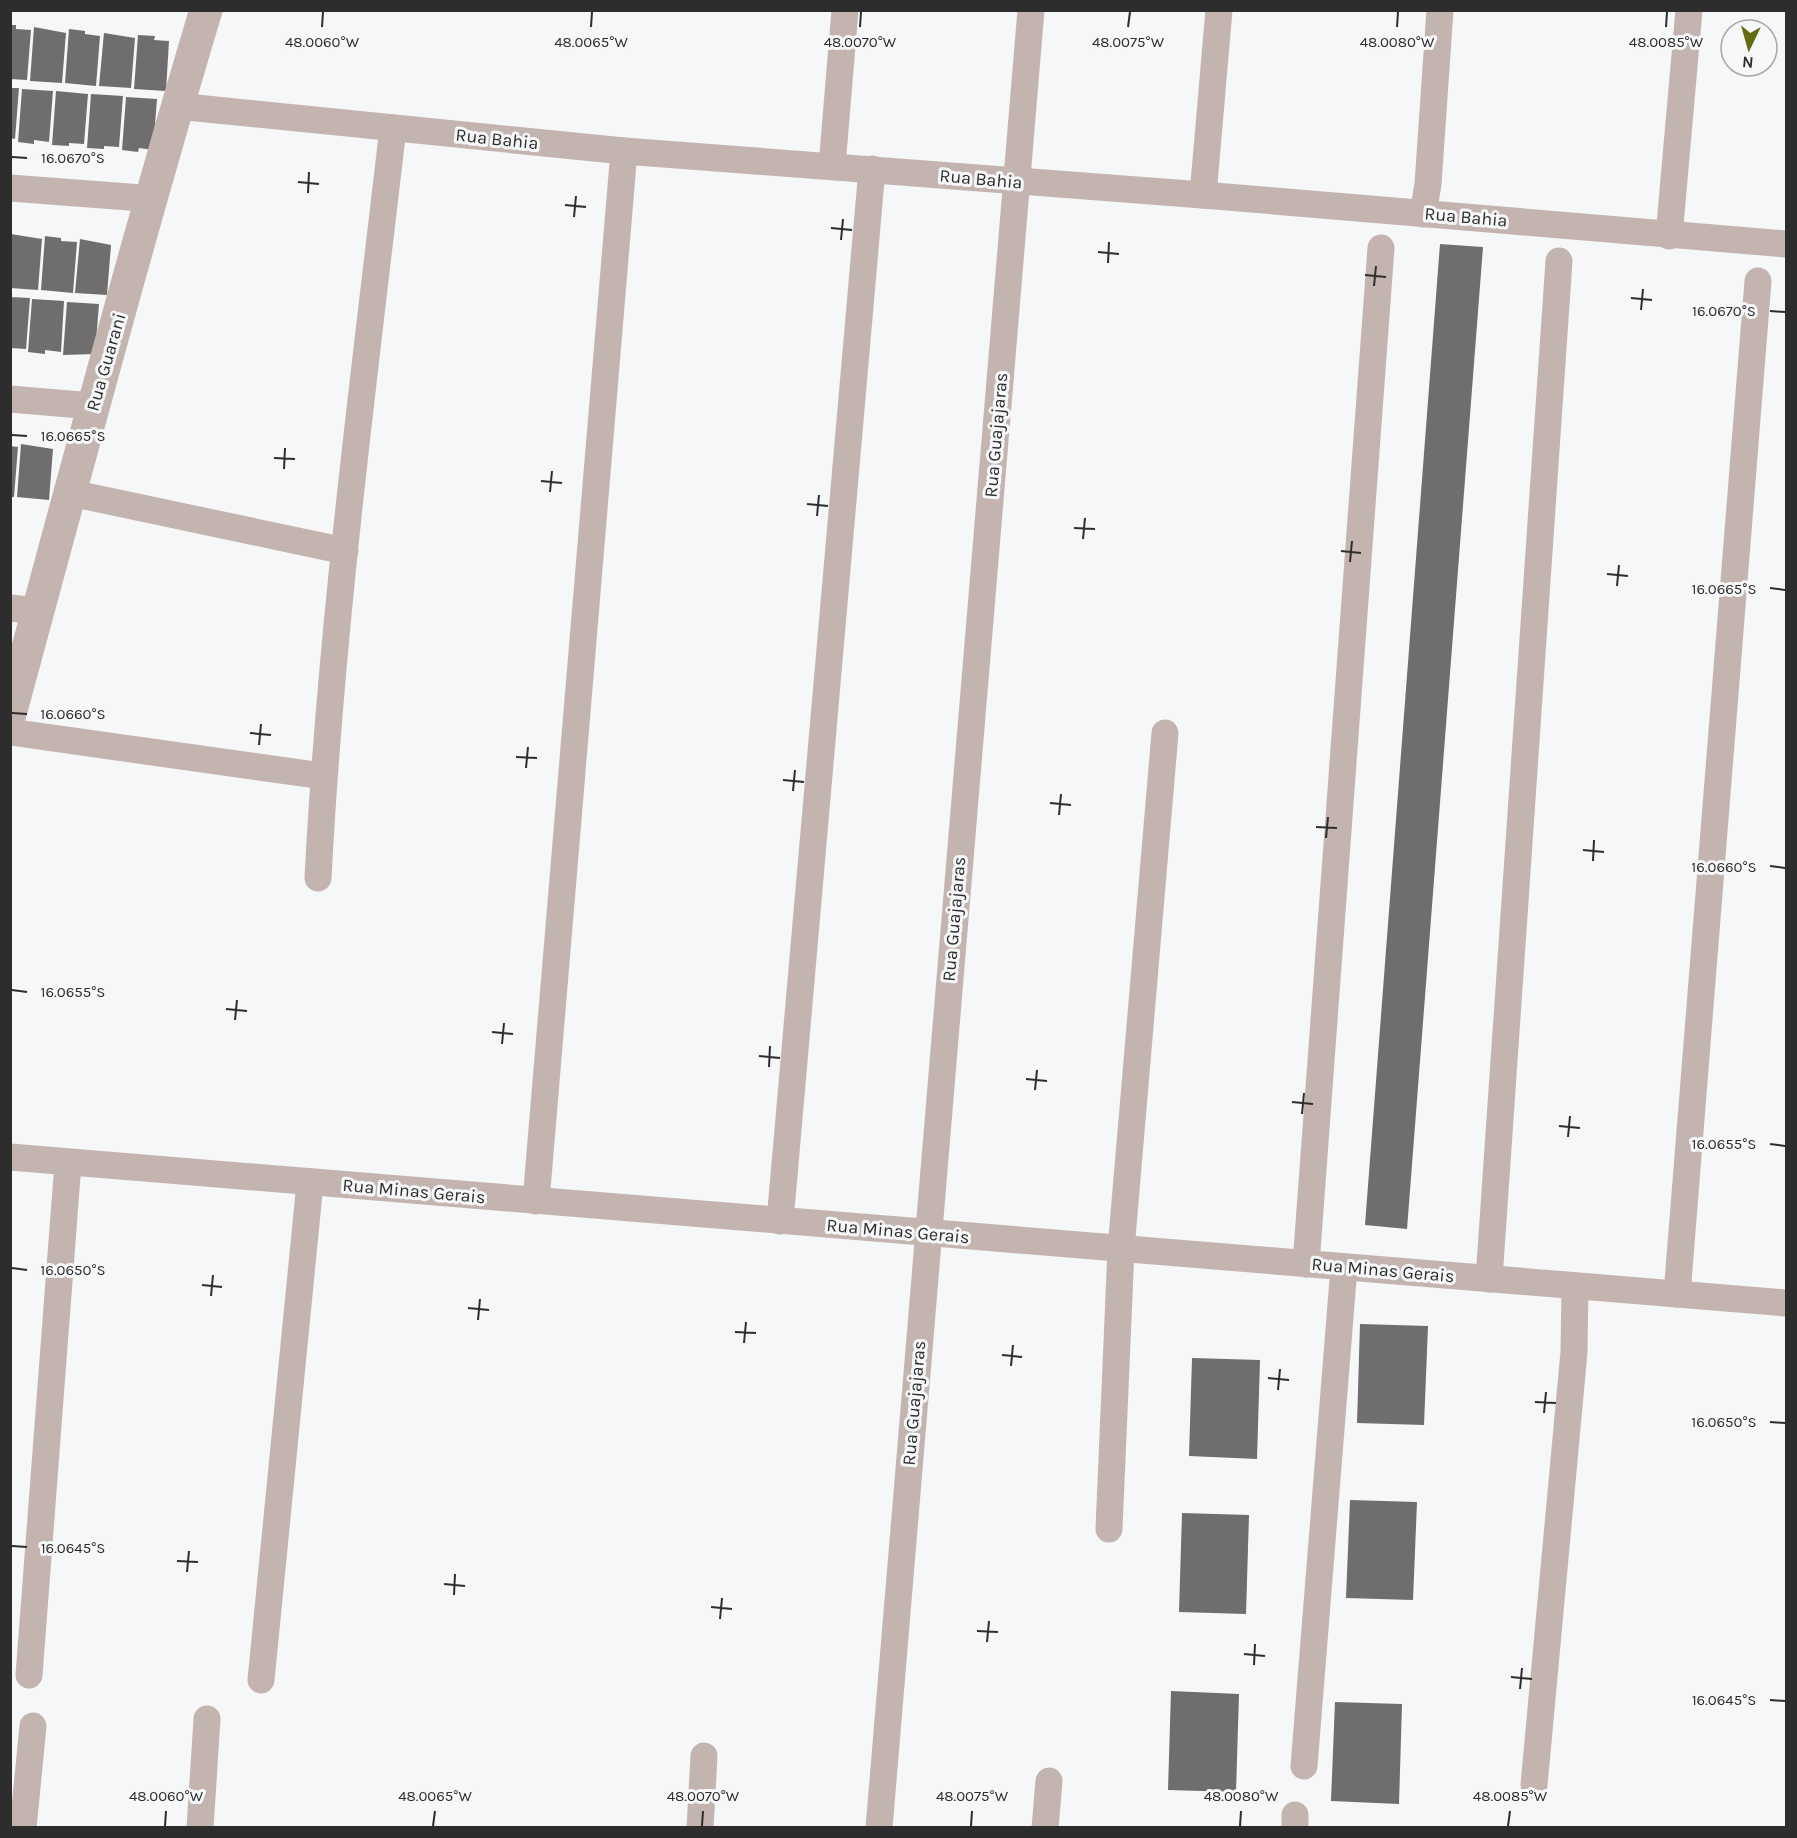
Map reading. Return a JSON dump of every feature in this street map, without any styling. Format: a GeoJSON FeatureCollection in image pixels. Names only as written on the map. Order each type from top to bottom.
{"type":"FeatureCollection","features":[{"type":"Feature","properties":{"kind":"street","name":"Rua Guarani"},"geometry":{"type":"LineString","coordinates":[[10,714],[24,610],[71,493],[93,406],[206,10]]}},
{"type":"Feature","properties":{"kind":"street"},"geometry":{"type":"LineString","coordinates":[[832,166],[845,10]]}},
{"type":"Feature","properties":{"kind":"street","name":"Rua Guajajaras"},"geometry":{"type":"LineString","coordinates":[[879,1827],[1031,10]]}},
{"type":"Feature","properties":{"kind":"street"},"geometry":{"type":"LineString","coordinates":[[1203,195],[1219,10]]}},
{"type":"Feature","properties":{"kind":"street"},"geometry":{"type":"LineString","coordinates":[[1423,214],[1428,184],[1440,10]]}},
{"type":"Feature","properties":{"kind":"street"},"geometry":{"type":"LineString","coordinates":[[1669,236],[1689,10]]}},
{"type":"Feature","properties":{"kind":"street","name":"Rua Bahia"},"geometry":{"type":"LineString","coordinates":[[177,106],[624,151],[1203,195],[1669,236],[1786,244]]}},
{"type":"Feature","properties":{"kind":"street"},"geometry":{"type":"LineString","coordinates":[[318,878],[323,776],[345,551],[393,128]]}},
{"type":"Feature","properties":{"kind":"street"},"geometry":{"type":"LineString","coordinates":[[536,1201],[624,151]]}},
{"type":"Feature","properties":{"kind":"street"},"geometry":{"type":"LineString","coordinates":[[780,1221],[872,169]]}},
{"type":"Feature","properties":{"kind":"street"},"geometry":{"type":"LineString","coordinates":[[10,188],[142,198],[152,202]]}},
{"type":"Feature","properties":{"kind":"street"},"geometry":{"type":"LineString","coordinates":[[1306,1264],[1381,248]]}},
{"type":"Feature","properties":{"kind":"street"},"geometry":{"type":"LineString","coordinates":[[1489,1279],[1559,261]]}},
{"type":"Feature","properties":{"kind":"street"},"geometry":{"type":"LineString","coordinates":[[1677,1294],[1758,281]]}},
{"type":"Feature","properties":{"kind":"street"},"geometry":{"type":"LineString","coordinates":[[10,399],[93,406]]}},
{"type":"Feature","properties":{"kind":"street"},"geometry":{"type":"LineString","coordinates":[[71,493],[345,551]]}},
{"type":"Feature","properties":{"kind":"street"},"geometry":{"type":"LineString","coordinates":[[10,732],[323,776]]}},
{"type":"Feature","properties":{"kind":"street"},"geometry":{"type":"LineString","coordinates":[[1109,1529],[1121,1249],[1165,733]]}},
{"type":"Feature","properties":{"kind":"street","name":"Rua Minas Gerais"},"geometry":{"type":"LineString","coordinates":[[10,1157],[1786,1303]]}},
{"type":"Feature","properties":{"kind":"street"},"geometry":{"type":"LineString","coordinates":[[28,1676],[68,1163]]}},
{"type":"Feature","properties":{"kind":"street"},"geometry":{"type":"LineString","coordinates":[[261,1680],[310,1183]]}},
{"type":"Feature","properties":{"kind":"street"},"geometry":{"type":"LineString","coordinates":[[1304,1766],[1344,1267]]}},
{"type":"Feature","properties":{"kind":"street"},"geometry":{"type":"LineString","coordinates":[[1534,1785],[1574,1352],[1575,1286]]}},
{"type":"Feature","properties":{"kind":"street"},"geometry":{"type":"LineString","coordinates":[[200,1827],[207,1719]]}},
{"type":"Feature","properties":{"kind":"street"},"geometry":{"type":"LineString","coordinates":[[23,1827],[33,1726]]}},
{"type":"Feature","properties":{"kind":"street"},"geometry":{"type":"LineString","coordinates":[[700,1827],[705,1756]]}},
{"type":"Feature","properties":{"kind":"street"},"geometry":{"type":"LineString","coordinates":[[1045,1827],[1049,1781]]}},
{"type":"Feature","properties":{"kind":"building"},"geometry":{"type":"Polygon","coordinates":[[[10,25],[16,25],[16,29],[31,30],[27,80],[10,79],[10,25]]]}},
{"type":"Feature","properties":{"kind":"building"},"geometry":{"type":"Polygon","coordinates":[[[34,27],[66,33],[62,83],[30,81],[34,27]]]}},
{"type":"Feature","properties":{"kind":"building"},"geometry":{"type":"Polygon","coordinates":[[[69,29],[100,36],[96,86],[65,83],[69,29]]]}},
{"type":"Feature","properties":{"kind":"building"},"geometry":{"type":"Polygon","coordinates":[[[104,33],[135,38],[131,88],[99,86],[104,33]]]}},
{"type":"Feature","properties":{"kind":"building"},"geometry":{"type":"Polygon","coordinates":[[[138,35],[155,36],[154,40],[169,41],[166,91],[134,89],[138,35]]]}},
{"type":"Feature","properties":{"kind":"building"},"geometry":{"type":"Polygon","coordinates":[[[10,88],[19,88],[15,139],[10,138],[10,88]]]}},
{"type":"Feature","properties":{"kind":"building"},"geometry":{"type":"Polygon","coordinates":[[[22,89],[53,91],[49,142],[34,140],[34,144],[18,142],[22,89]]]}},
{"type":"Feature","properties":{"kind":"building"},"geometry":{"type":"Polygon","coordinates":[[[56,91],[88,94],[84,144],[52,145],[56,91]]]}},
{"type":"Feature","properties":{"kind":"building"},"geometry":{"type":"Polygon","coordinates":[[[91,94],[123,96],[119,147],[87,148],[91,94]]]}},
{"type":"Feature","properties":{"kind":"building"},"geometry":{"type":"Polygon","coordinates":[[[126,97],[157,99],[153,150],[139,148],[138,152],[122,150],[126,97]]]}},
{"type":"Feature","properties":{"kind":"building"},"geometry":{"type":"Polygon","coordinates":[[[11,234],[42,239],[38,290],[10,288],[11,234]]]}},
{"type":"Feature","properties":{"kind":"building"},"geometry":{"type":"Polygon","coordinates":[[[45,236],[61,238],[61,241],[77,242],[73,293],[41,290],[45,236]]]}},
{"type":"Feature","properties":{"kind":"building"},"geometry":{"type":"Polygon","coordinates":[[[80,239],[111,245],[107,295],[75,293],[80,239]]]}},
{"type":"Feature","properties":{"kind":"building"},"geometry":{"type":"Polygon","coordinates":[[[1440,244],[1483,247],[1407,1229],[1365,1225],[1440,244]]]}},
{"type":"Feature","properties":{"kind":"building"},"geometry":{"type":"Polygon","coordinates":[[[10,297],[30,298],[26,349],[10,348],[10,297]]]}},
{"type":"Feature","properties":{"kind":"building"},"geometry":{"type":"Polygon","coordinates":[[[32,299],[64,301],[61,352],[45,350],[45,354],[28,352],[32,299]]]}},
{"type":"Feature","properties":{"kind":"building"},"geometry":{"type":"Polygon","coordinates":[[[67,302],[99,304],[95,354],[63,355],[67,302]]]}},
{"type":"Feature","properties":{"kind":"building"},"geometry":{"type":"Polygon","coordinates":[[[21,444],[53,449],[49,500],[17,497],[21,444]]]}},
{"type":"Feature","properties":{"kind":"building"},"geometry":{"type":"Polygon","coordinates":[[[10,446],[18,447],[14,497],[10,497],[10,446]]]}},
{"type":"Feature","properties":{"kind":"building"},"geometry":{"type":"Polygon","coordinates":[[[1360,1324],[1428,1326],[1424,1425],[1357,1423],[1360,1324]]]}},
{"type":"Feature","properties":{"kind":"building"},"geometry":{"type":"Polygon","coordinates":[[[1192,1358],[1260,1360],[1257,1459],[1189,1456],[1192,1358]]]}},
{"type":"Feature","properties":{"kind":"building"},"geometry":{"type":"Polygon","coordinates":[[[1350,1500],[1417,1502],[1413,1600],[1346,1598],[1350,1500]]]}},
{"type":"Feature","properties":{"kind":"building"},"geometry":{"type":"Polygon","coordinates":[[[1182,1513],[1249,1515],[1246,1614],[1179,1612],[1182,1513]]]}},
{"type":"Feature","properties":{"kind":"building"},"geometry":{"type":"Polygon","coordinates":[[[1171,1691],[1239,1694],[1236,1792],[1168,1790],[1171,1691]]]}},
{"type":"Feature","properties":{"kind":"building"},"geometry":{"type":"Polygon","coordinates":[[[1335,1702],[1402,1704],[1399,1804],[1331,1801],[1335,1702]]]}}]}
